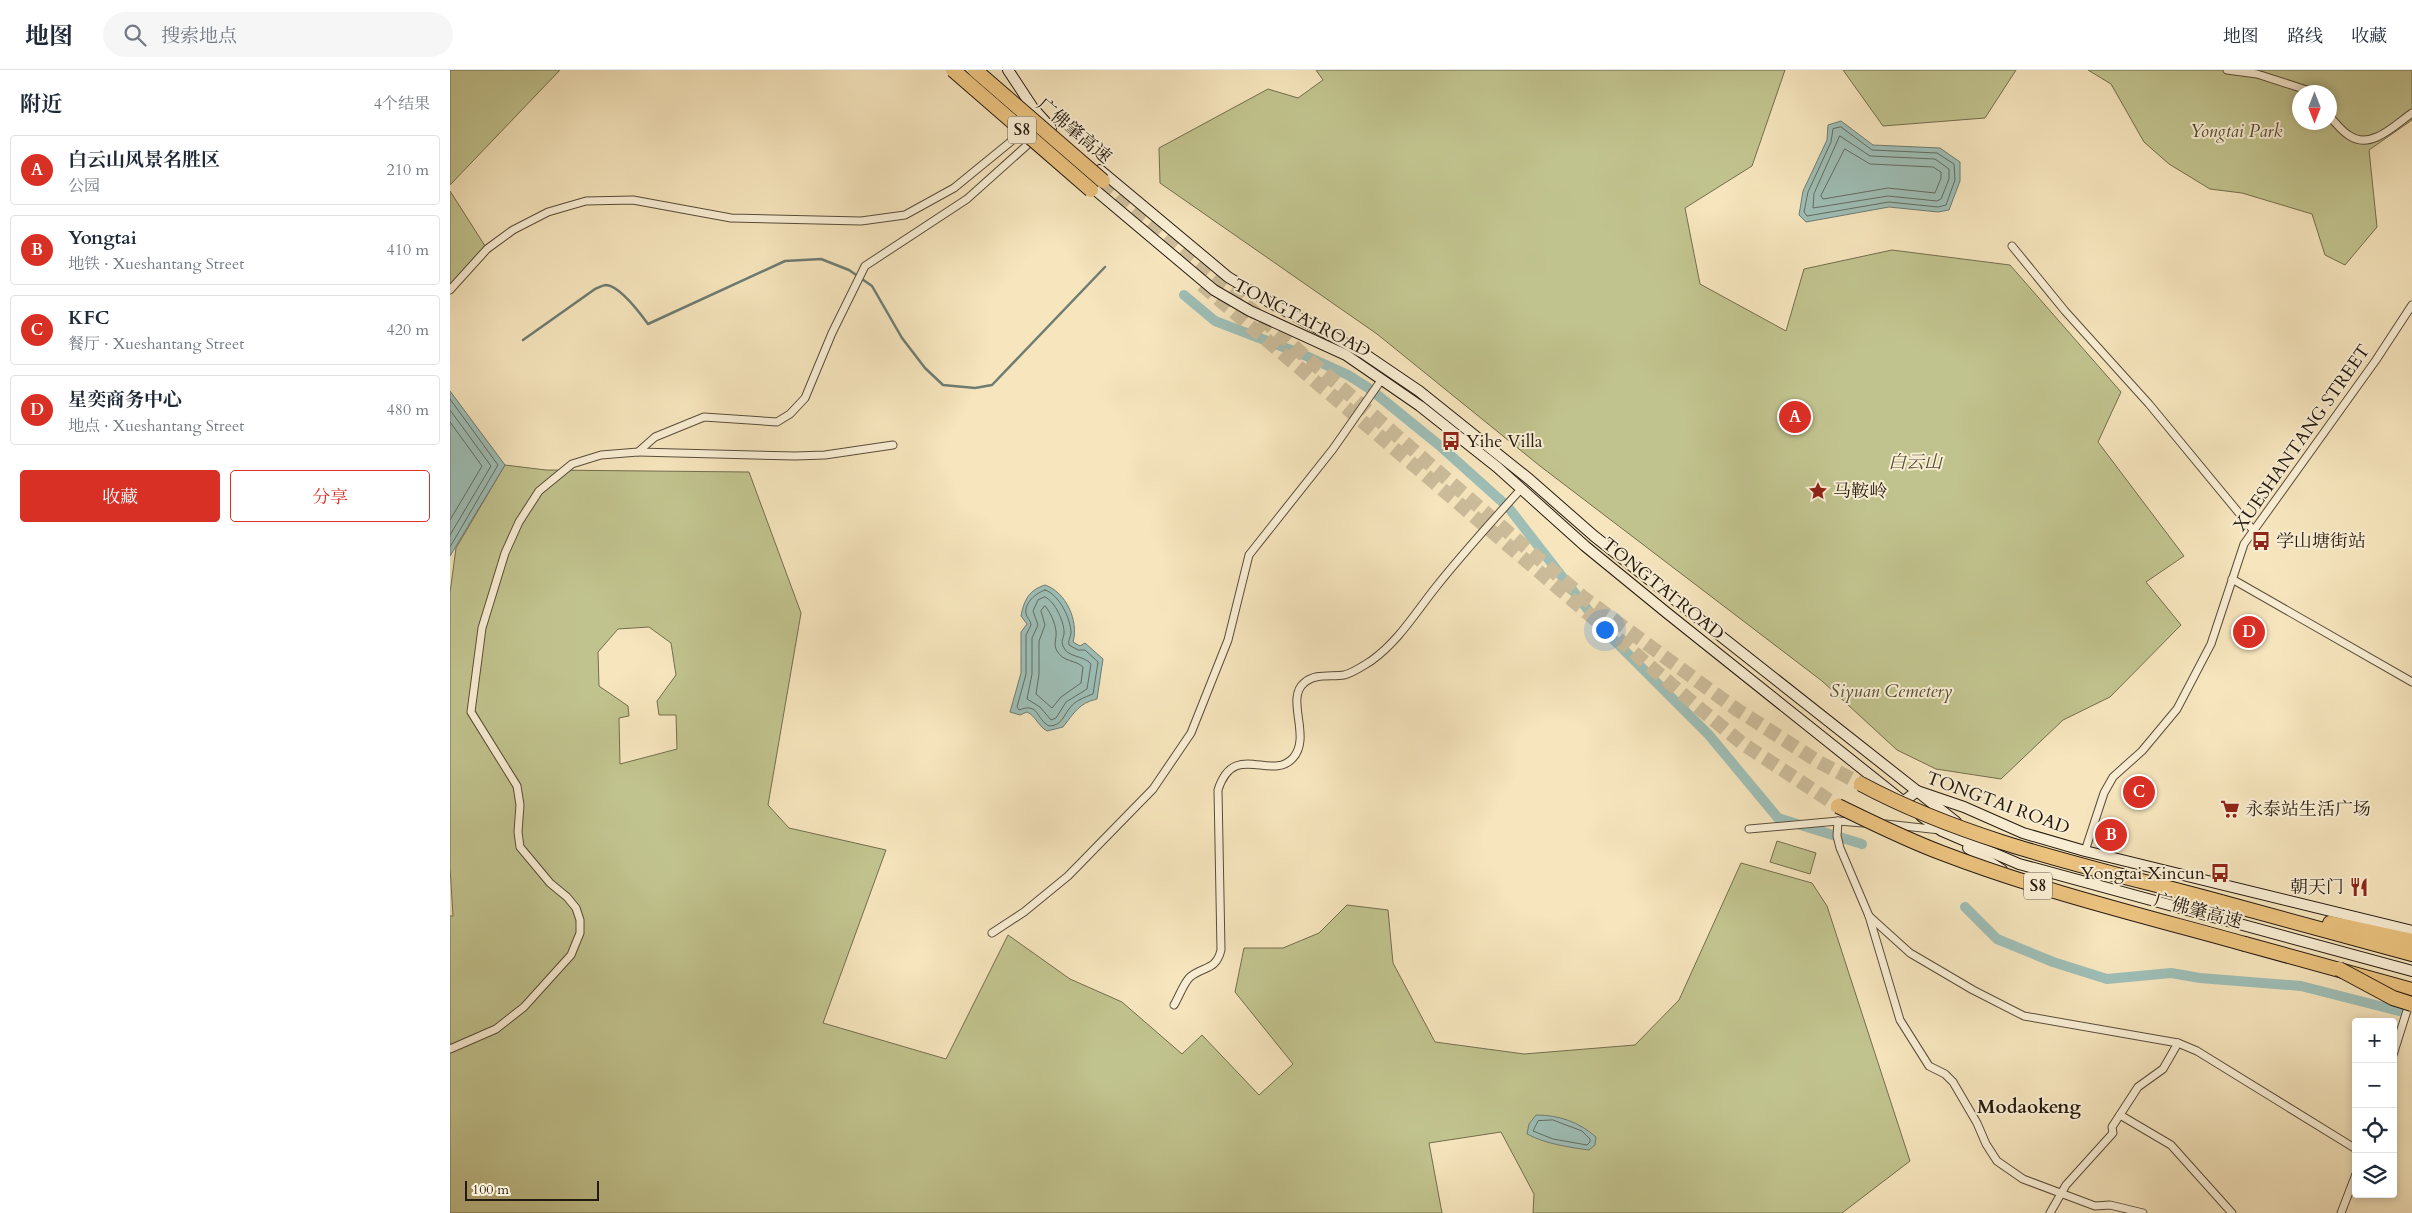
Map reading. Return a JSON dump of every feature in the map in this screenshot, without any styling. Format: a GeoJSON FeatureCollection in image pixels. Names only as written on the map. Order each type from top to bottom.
{"type":"FeatureCollection","features":[{"type":"Feature","properties":{"kind":"highway","name":"广佛肇高速"},"geometry":{"type":"LineString","coordinates":[[953,70],[1092,190]]}},
{"type":"Feature","properties":{"kind":"highway","name":"广佛肇高速"},"geometry":{"type":"LineString","coordinates":[[975,70],[1103,181]]}},
{"type":"Feature","properties":{"kind":"highway","name":"广佛肇高速"},"geometry":{"type":"LineString","coordinates":[[1861,784],[1906,808],[1987,837],[2412,954]]}},
{"type":"Feature","properties":{"kind":"highway","name":"广佛肇高速"},"geometry":{"type":"LineString","coordinates":[[1838,806],[1917,843],[1998,874],[2042,888],[2339,969],[2412,991]]}},
{"type":"Feature","properties":{"kind":"highway"},"geometry":{"type":"LineString","coordinates":[[2221,902],[2412,941]]}},
{"type":"Feature","properties":{"kind":"highway"},"geometry":{"type":"LineString","coordinates":[[2339,969],[2394,998],[2412,1004]]}},
{"type":"Feature","properties":{"kind":"main road","name":"TONGTAI ROAD"},"geometry":{"type":"LineString","coordinates":[[987,70],[1011,114],[1034,139],[1209,287],[1242,307],[1346,355],[1382,379],[1482,455],[1586,546],[1667,613],[1903,802],[2013,877],[2044,885],[2081,882],[2412,971]]}},
{"type":"Feature","properties":{"kind":"main road","name":"TONGTAI ROAD"},"geometry":{"type":"LineString","coordinates":[[1008,70],[1024,98],[1047,124],[1198,254],[1239,284],[1363,353],[1419,391],[1529,479],[1594,536],[1917,791],[2023,833],[2084,851],[2412,931]]}},
{"type":"Feature","properties":{"kind":"main road"},"geometry":{"type":"LineString","coordinates":[[1903,802],[1917,791],[1956,822],[2013,845],[2126,874],[2182,876]]}},
{"type":"Feature","properties":{"kind":"main road"},"geometry":{"type":"LineString","coordinates":[[1942,830],[1946,812],[1951,806],[1956,805]]}},
{"type":"Feature","properties":{"kind":"street"},"geometry":{"type":"LineString","coordinates":[[2227,70],[2256,74],[2292,85]]}},
{"type":"Feature","properties":{"kind":"street"},"geometry":{"type":"LineString","coordinates":[[2337,124],[2349,136],[2360,141],[2375,139],[2412,113]]}},
{"type":"Feature","properties":{"kind":"street"},"geometry":{"type":"LineString","coordinates":[[450,290],[487,249],[513,230],[548,212],[586,201],[633,200],[730,218],[861,221],[905,215],[954,188],[1025,130]]}},
{"type":"Feature","properties":{"kind":"street"},"geometry":{"type":"LineString","coordinates":[[638,452],[655,437],[677,426],[704,417],[777,422],[790,414],[804,398],[832,332],[864,266],[967,199],[1034,139]]}},
{"type":"Feature","properties":{"kind":"street"},"geometry":{"type":"LineString","coordinates":[[2012,246],[2065,311],[2149,404],[2253,530]]}},
{"type":"Feature","properties":{"kind":"street","name":"XUESHANTANG STREET"},"geometry":{"type":"LineString","coordinates":[[2084,851],[2104,793],[2113,777],[2142,751],[2177,709],[2211,644],[2244,544],[2376,360],[2412,305]]}},
{"type":"Feature","properties":{"kind":"street"},"geometry":{"type":"LineString","coordinates":[[992,933],[1024,912],[1068,876],[1153,789],[1191,734],[1228,640],[1249,555],[1334,449],[1382,379]]}},
{"type":"Feature","properties":{"kind":"street"},"geometry":{"type":"LineString","coordinates":[[450,1049],[496,1029],[524,1007],[570,955],[580,933],[580,920],[576,908],[568,897],[550,883],[520,847],[518,832],[520,805],[517,786],[471,712],[482,628],[495,580],[519,522],[539,490],[572,464],[601,455],[638,452],[794,456],[825,455],[893,446]]}},
{"type":"Feature","properties":{"kind":"street"},"geometry":{"type":"LineString","coordinates":[[1174,1005],[1190,978],[1213,966],[1219,960],[1221,950],[1218,790],[1222,777],[1231,767],[1244,764],[1283,765],[1291,760],[1297,753],[1301,736],[1296,696],[1304,683],[1320,676],[1346,674],[1372,660],[1403,630],[1467,549],[1520,489]]}},
{"type":"Feature","properties":{"kind":"street"},"geometry":{"type":"LineString","coordinates":[[2232,579],[2412,682]]}},
{"type":"Feature","properties":{"kind":"street"},"geometry":{"type":"LineString","coordinates":[[1838,821],[1836,836],[1869,916],[1900,1020],[1929,1066],[1945,1074],[1953,1082],[1997,1161],[2023,1179],[2095,1206],[2110,1204],[2143,1213]]}},
{"type":"Feature","properties":{"kind":"street"},"geometry":{"type":"LineString","coordinates":[[1749,829],[1838,821],[1942,830]]}},
{"type":"Feature","properties":{"kind":"street"},"geometry":{"type":"LineString","coordinates":[[1869,916],[1910,953],[1973,990],[2024,1016],[2178,1043],[2197,1051],[2352,1148]]}},
{"type":"Feature","properties":{"kind":"street"},"geometry":{"type":"LineString","coordinates":[[2397,1042],[2412,991]]}},
{"type":"Feature","properties":{"kind":"street"},"geometry":{"type":"LineString","coordinates":[[2050,1213],[2061,1192],[2113,1133],[2112,1127],[2138,1086],[2163,1069],[2178,1043]]}},
{"type":"Feature","properties":{"kind":"street"},"geometry":{"type":"LineString","coordinates":[[2120,1115],[2170,1145],[2232,1213]]}},
{"type":"Feature","properties":{"kind":"street"},"geometry":{"type":"LineString","coordinates":[[2341,1213],[2352,1184]]}},
{"type":"Feature","properties":{"kind":"green space"},"geometry":{"type":"Polygon","coordinates":[[[450,70],[560,70],[450,185],[450,70]]]}},
{"type":"Feature","properties":{"kind":"green space","name":"白云山"},"geometry":{"type":"Polygon","coordinates":[[[1316,70],[1785,70],[1752,166],[1685,208],[1700,284],[1786,331],[1804,269],[1892,250],[2010,265],[2121,392],[2098,442],[2184,556],[2146,582],[2181,625],[2110,697],[2063,720],[2001,779],[1936,769],[1897,750],[1822,681],[1540,466],[1377,334],[1160,183],[1159,148],[1268,89],[1298,98],[1323,80],[1316,70]]]}},
{"type":"Feature","properties":{"kind":"green space"},"geometry":{"type":"Polygon","coordinates":[[[1843,70],[2016,70],[1985,118],[1883,126],[1843,70]]]}},
{"type":"Feature","properties":{"kind":"green space","name":"Yongtai Park"},"geometry":{"type":"Polygon","coordinates":[[[2088,70],[2412,70],[2412,120],[2369,150],[2377,227],[2345,265],[2325,255],[2312,214],[2242,193],[2210,189],[2169,164],[2144,142],[2111,84],[2088,70]]]}},
{"type":"Feature","properties":{"kind":"green space"},"geometry":{"type":"Polygon","coordinates":[[[450,191],[487,249],[450,290],[450,191]]]}},
{"type":"Feature","properties":{"kind":"green space"},"geometry":{"type":"Polygon","coordinates":[[[505,465],[546,470],[749,472],[801,613],[768,805],[789,828],[886,850],[823,1023],[946,1059],[1008,935],[1070,979],[1122,1002],[1182,1054],[1202,1035],[1259,1095],[1293,1064],[1235,992],[1244,948],[1283,948],[1319,933],[1347,905],[1388,910],[1393,963],[1435,1042],[1524,1054],[1635,1045],[1679,1000],[1741,863],[1812,883],[1827,906],[1910,1161],[1842,1213],[1533,1213],[1534,1194],[1501,1132],[1429,1143],[1442,1213],[450,1213],[450,916],[453,916],[450,867],[450,593],[456,548],[505,465]],[[649,627],[618,629],[598,652],[599,686],[628,706],[629,716],[619,718],[620,764],[677,749],[676,715],[659,715],[657,701],[676,675],[671,643],[649,627]]]}},
{"type":"Feature","properties":{"kind":"green space"},"geometry":{"type":"Polygon","coordinates":[[[1777,841],[1816,853],[1810,874],[1770,862],[1777,841]]]}},
{"type":"Feature","properties":{"kind":"water"},"geometry":{"type":"Polygon","coordinates":[[[1841,121],[1873,145],[1940,148],[1960,162],[1960,181],[1949,210],[1938,212],[1889,207],[1806,222],[1799,215],[1803,191],[1827,140],[1828,125],[1841,121]]]}},
{"type":"Feature","properties":{"kind":"water"},"geometry":{"type":"Polygon","coordinates":[[[450,391],[505,465],[450,556],[450,391]]]}},
{"type":"Feature","properties":{"kind":"water"},"geometry":{"type":"Polygon","coordinates":[[[1045,585],[1059,594],[1069,608],[1074,625],[1073,642],[1080,646],[1085,643],[1103,659],[1097,699],[1081,706],[1063,727],[1047,731],[1027,712],[1020,715],[1010,712],[1021,673],[1021,632],[1027,624],[1021,616],[1022,610],[1028,596],[1039,587],[1045,585]]]}},
{"type":"Feature","properties":{"kind":"water"},"geometry":{"type":"Polygon","coordinates":[[[1536,1115],[1553,1116],[1576,1123],[1596,1137],[1595,1145],[1589,1150],[1573,1148],[1549,1143],[1527,1134],[1529,1124],[1536,1115]]]}},
{"type":"Feature","properties":{"kind":"waterway"},"geometry":{"type":"LineString","coordinates":[[523,340],[603,285],[611,287],[623,295],[648,324],[785,261],[821,259],[849,270],[872,286],[902,338],[925,368],[943,385],[975,388],[992,385],[1105,267]]}},
{"type":"Feature","properties":{"kind":"waterway"},"geometry":{"type":"LineString","coordinates":[[1184,295],[1215,321],[1304,355],[1348,375],[1370,389],[1439,445],[1508,507],[1602,628],[1709,735],[1778,818],[1862,844]]}},
{"type":"Feature","properties":{"kind":"waterway"},"geometry":{"type":"LineString","coordinates":[[1965,907],[1997,939],[2053,962],[2107,979],[2171,973],[2200,978],[2301,986],[2399,1011]]}},
{"type":"Feature","properties":{"kind":"tunnel"},"geometry":{"type":"LineString","coordinates":[[1103,181],[1584,598],[1736,709],[1819,762],[1861,784]]}},
{"type":"Feature","properties":{"kind":"tunnel"},"geometry":{"type":"LineString","coordinates":[[1202,285],[1743,744],[1838,806]]}},
{"type":"Feature","properties":{"kind":"place","name":"白云山风景名胜区"},"geometry":{"type":"Point","coordinates":[1795,417]}},
{"type":"Feature","properties":{"kind":"place","name":"Yihe Villa"},"geometry":{"type":"Point","coordinates":[1451,441]}},
{"type":"Feature","properties":{"kind":"place","name":"马鞍岭"},"geometry":{"type":"Point","coordinates":[1818,491]}},
{"type":"Feature","properties":{"kind":"place","name":"学山塘街站"},"geometry":{"type":"Point","coordinates":[2261,541]}},
{"type":"Feature","properties":{"kind":"place","name":"星奕商务中心"},"geometry":{"type":"Point","coordinates":[2249,632]}},
{"type":"Feature","properties":{"kind":"place","name":"KFC"},"geometry":{"type":"Point","coordinates":[2139,792]}},
{"type":"Feature","properties":{"kind":"place","name":"永泰站生活广场"},"geometry":{"type":"Point","coordinates":[2230,809]}},
{"type":"Feature","properties":{"kind":"place","name":"Yongtai"},"geometry":{"type":"Point","coordinates":[2111,835]}},
{"type":"Feature","properties":{"kind":"place","name":"Yongtai Xincun"},"geometry":{"type":"Point","coordinates":[2220,873]}},
{"type":"Feature","properties":{"kind":"place","name":"朝天门"},"geometry":{"type":"Point","coordinates":[2359,887]}},
{"type":"Feature","properties":{"kind":"district","name":"Modaokeng"},"geometry":{"type":"Point","coordinates":[2029,1107]}},
{"type":"Feature","properties":{"kind":"park label","name":"Siyuan Cemetery"},"geometry":{"type":"Point","coordinates":[1891,691]}}]}
